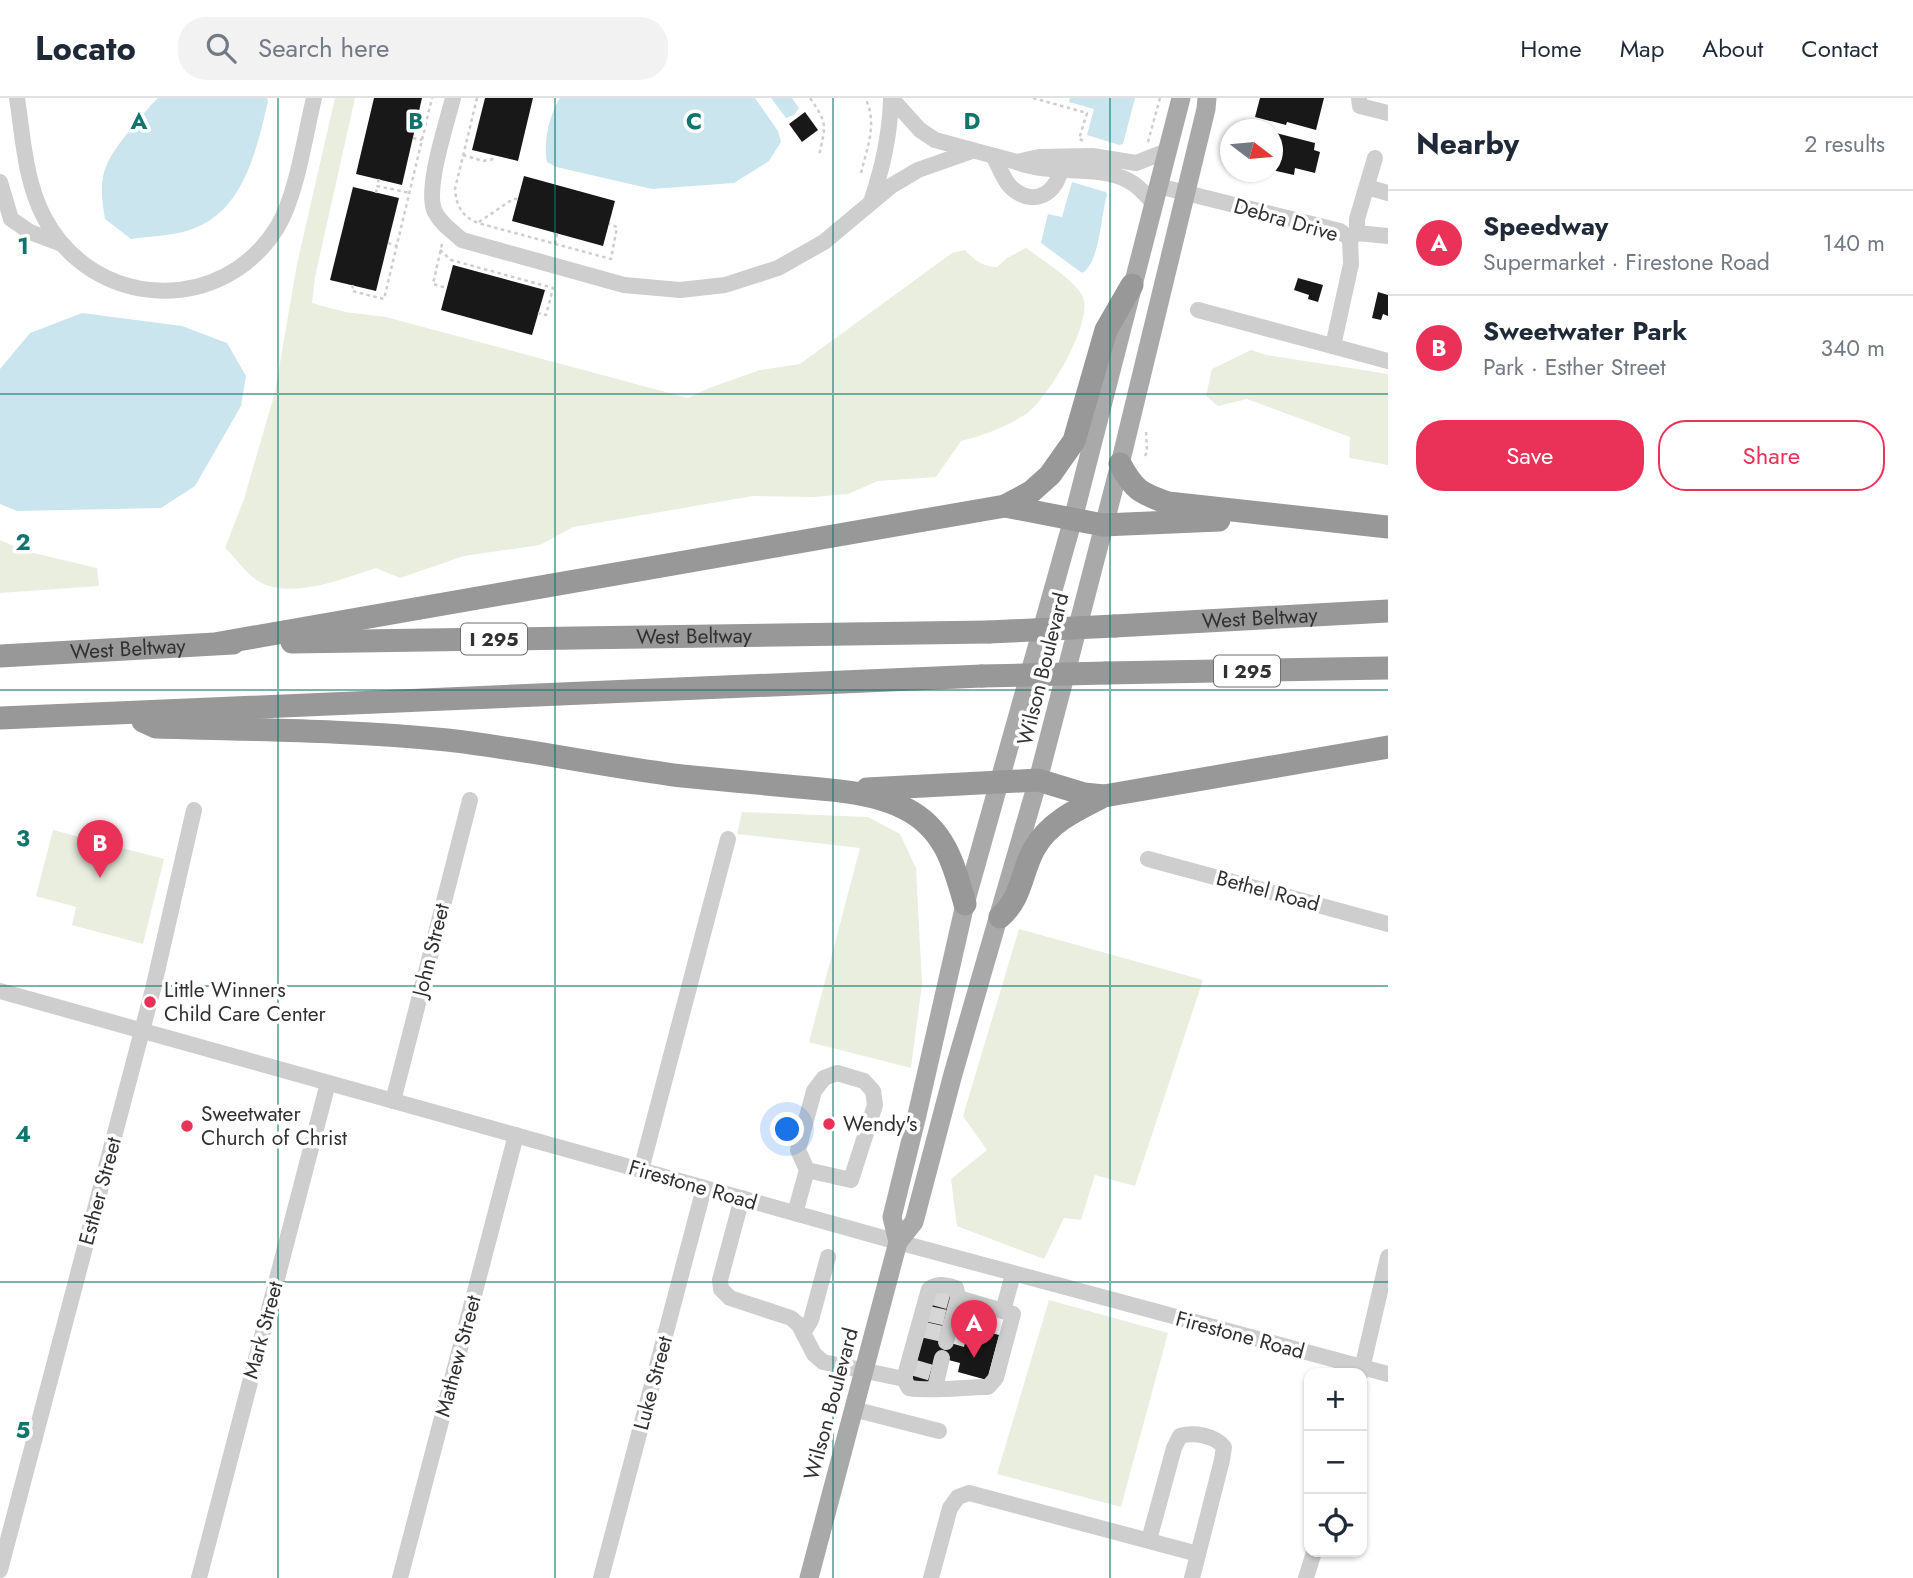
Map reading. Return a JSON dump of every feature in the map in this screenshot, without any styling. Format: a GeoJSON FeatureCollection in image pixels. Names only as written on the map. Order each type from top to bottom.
{"type":"FeatureCollection","features":[{"type":"Feature","properties":{"kind":"highway"},"geometry":{"type":"LineString","coordinates":[[220,643],[1005,506],[1031,492],[1050,475],[1074,441],[1106,330],[1132,285]]}},
{"type":"Feature","properties":{"kind":"highway"},"geometry":{"type":"LineString","coordinates":[[1119,464],[1132,485],[1168,503],[1388,527]]}},
{"type":"Feature","properties":{"kind":"highway"},"geometry":{"type":"LineString","coordinates":[[1005,506],[1103,524],[1278,515]]}},
{"type":"Feature","properties":{"kind":"highway","name":"West Beltway"},"geometry":{"type":"LineString","coordinates":[[0,656],[220,643],[989,632],[1388,611]]}},
{"type":"Feature","properties":{"kind":"highway","name":"I 295"},"geometry":{"type":"LineString","coordinates":[[0,718],[982,676],[1388,668]]}},
{"type":"Feature","properties":{"kind":"highway"},"geometry":{"type":"LineString","coordinates":[[127,713],[156,727],[363,734],[445,740],[681,775],[840,791],[888,802],[923,819],[938,834],[949,852],[965,904]]}},
{"type":"Feature","properties":{"kind":"highway"},"geometry":{"type":"LineString","coordinates":[[840,791],[1038,780],[1084,794],[1104,796],[1388,747]]}},
{"type":"Feature","properties":{"kind":"highway"},"geometry":{"type":"LineString","coordinates":[[1000,917],[1016,899],[1033,850],[1042,837],[1074,811],[1104,796]]}},
{"type":"Feature","properties":{"kind":"main road","name":"Wilson Boulevard"},"geometry":{"type":"LineString","coordinates":[[898,1242],[892,1217],[918,1115],[965,904],[1073,519],[1181,98]]}},
{"type":"Feature","properties":{"kind":"main road","name":"Wilson Boulevard"},"geometry":{"type":"LineString","coordinates":[[809,1578],[898,1242],[914,1222],[953,1074],[1038,780],[1119,464],[1207,98]]}},
{"type":"Feature","properties":{"kind":"street"},"geometry":{"type":"LineString","coordinates":[[17,98],[30,180],[43,216],[62,244],[69,253],[105,279],[129,288],[152,292],[219,281],[264,244],[277,227],[286,206],[314,98]]}},
{"type":"Feature","properties":{"kind":"street"},"geometry":{"type":"LineString","coordinates":[[453,98],[432,181],[433,209],[443,224],[463,240],[624,285],[680,290],[725,285],[778,268],[824,242],[870,202],[918,170],[972,151]]}},
{"type":"Feature","properties":{"kind":"street"},"geometry":{"type":"LineString","coordinates":[[870,202],[887,144],[891,98]]}},
{"type":"Feature","properties":{"kind":"street"},"geometry":{"type":"LineString","coordinates":[[891,98],[920,130],[935,140],[1017,162],[1039,157],[1128,179],[1155,195]]}},
{"type":"Feature","properties":{"kind":"street"},"geometry":{"type":"LineString","coordinates":[[1359,98],[1360,106],[1388,113]]}},
{"type":"Feature","properties":{"kind":"street"},"geometry":{"type":"LineString","coordinates":[[1061,164],[1091,156],[1136,163],[1167,151]]}},
{"type":"Feature","properties":{"kind":"street"},"geometry":{"type":"LineString","coordinates":[[993,156],[1010,186],[1029,197],[1048,194],[1057,183],[1061,164]]}},
{"type":"Feature","properties":{"kind":"street"},"geometry":{"type":"LineString","coordinates":[[1375,158],[1353,236],[1388,236]]}},
{"type":"Feature","properties":{"kind":"street"},"geometry":{"type":"LineString","coordinates":[[0,182],[10,219],[30,232],[62,244]]}},
{"type":"Feature","properties":{"kind":"street"},"geometry":{"type":"LineString","coordinates":[[1367,187],[1388,193]]}},
{"type":"Feature","properties":{"kind":"street","name":"Debra Drive"},"geometry":{"type":"LineString","coordinates":[[1155,195],[1185,193],[1353,236],[1352,264],[1333,346]]}},
{"type":"Feature","properties":{"kind":"street"},"geometry":{"type":"LineString","coordinates":[[1198,310],[1388,361]]}},
{"type":"Feature","properties":{"kind":"street","name":"John Street"},"geometry":{"type":"LineString","coordinates":[[393,1101],[470,800]]}},
{"type":"Feature","properties":{"kind":"street","name":"Esther Street"},"geometry":{"type":"LineString","coordinates":[[0,1570],[142,1032],[194,810]]}},
{"type":"Feature","properties":{"kind":"street"},"geometry":{"type":"LineString","coordinates":[[641,1170],[727,839]]}},
{"type":"Feature","properties":{"kind":"street","name":"Bethel Road"},"geometry":{"type":"LineString","coordinates":[[1148,859],[1388,924]]}},
{"type":"Feature","properties":{"kind":"street","name":"Firestone Road"},"geometry":{"type":"LineString","coordinates":[[0,991],[1354,1368]]}},
{"type":"Feature","properties":{"kind":"street"},"geometry":{"type":"LineString","coordinates":[[795,1213],[807,1170],[798,1150],[814,1091],[824,1078],[837,1073],[864,1081],[873,1091],[875,1105],[851,1180],[807,1170]]}},
{"type":"Feature","properties":{"kind":"street","name":"Mark Street"},"geometry":{"type":"LineString","coordinates":[[199,1578],[328,1083]]}},
{"type":"Feature","properties":{"kind":"street","name":"Mathew Street"},"geometry":{"type":"LineString","coordinates":[[400,1578],[516,1135]]}},
{"type":"Feature","properties":{"kind":"street","name":"Luke Street"},"geometry":{"type":"LineString","coordinates":[[601,1578],[704,1188]]}},
{"type":"Feature","properties":{"kind":"street"},"geometry":{"type":"LineString","coordinates":[[742,1198],[720,1280],[721,1289],[730,1298],[791,1318],[814,1354],[824,1362],[863,1370],[909,1371]]}},
{"type":"Feature","properties":{"kind":"street"},"geometry":{"type":"LineString","coordinates":[[803,1333],[811,1320],[828,1257]]}},
{"type":"Feature","properties":{"kind":"street"},"geometry":{"type":"LineString","coordinates":[[1361,1368],[1388,1257]]}},
{"type":"Feature","properties":{"kind":"street"},"geometry":{"type":"LineString","coordinates":[[1003,1311],[1013,1274]]}},
{"type":"Feature","properties":{"kind":"street"},"geometry":{"type":"LineString","coordinates":[[944,1284],[956,1288],[950,1319],[1003,1311],[1013,1314],[996,1378],[988,1387],[937,1373],[925,1390],[909,1388],[909,1371],[928,1305],[929,1289],[944,1284]]}},
{"type":"Feature","properties":{"kind":"street","name":"Firestone Road"},"geometry":{"type":"LineString","coordinates":[[1367,1371],[1388,1374]]}},
{"type":"Feature","properties":{"kind":"street"},"geometry":{"type":"LineString","coordinates":[[853,1409],[939,1431]]}},
{"type":"Feature","properties":{"kind":"street"},"geometry":{"type":"LineString","coordinates":[[1149,1540],[1174,1448],[1180,1436],[1191,1433],[1219,1440],[1224,1447],[1222,1460],[1192,1578]]}},
{"type":"Feature","properties":{"kind":"street"},"geometry":{"type":"LineString","coordinates":[[931,1578],[950,1508],[958,1497],[970,1493],[1198,1555]]}},
{"type":"Feature","properties":{"kind":"street"},"geometry":{"type":"LineString","coordinates":[[1306,1578],[1312,1557]]}},
{"type":"Feature","properties":{"kind":"path"},"geometry":{"type":"LineString","coordinates":[[353,285],[352,291],[384,299],[432,98]]}},
{"type":"Feature","properties":{"kind":"path"},"geometry":{"type":"LineString","coordinates":[[810,98],[825,125],[819,156]]}},
{"type":"Feature","properties":{"kind":"path"},"geometry":{"type":"LineString","coordinates":[[861,173],[872,118],[865,98]]}},
{"type":"Feature","properties":{"kind":"path"},"geometry":{"type":"LineString","coordinates":[[1033,98],[1087,113],[1079,139],[1088,142]]}},
{"type":"Feature","properties":{"kind":"path"},"geometry":{"type":"LineString","coordinates":[[1063,106],[1065,98]]}},
{"type":"Feature","properties":{"kind":"path"},"geometry":{"type":"LineString","coordinates":[[483,104],[476,100],[455,189],[456,202],[469,219],[611,259],[617,227],[609,224]]}},
{"type":"Feature","properties":{"kind":"path"},"geometry":{"type":"LineString","coordinates":[[413,138],[422,140]]}},
{"type":"Feature","properties":{"kind":"path"},"geometry":{"type":"LineString","coordinates":[[463,155],[483,161],[494,159],[495,156]]}},
{"type":"Feature","properties":{"kind":"path"},"geometry":{"type":"LineString","coordinates":[[376,193],[379,179]]}},
{"type":"Feature","properties":{"kind":"path"},"geometry":{"type":"LineString","coordinates":[[377,186],[410,193]]}},
{"type":"Feature","properties":{"kind":"path"},"geometry":{"type":"LineString","coordinates":[[478,223],[513,199],[518,199]]}},
{"type":"Feature","properties":{"kind":"path"},"geometry":{"type":"LineString","coordinates":[[447,288],[433,284],[444,236],[469,219]]}},
{"type":"Feature","properties":{"kind":"path"},"geometry":{"type":"LineString","coordinates":[[555,244],[557,234]]}},
{"type":"Feature","properties":{"kind":"path"},"geometry":{"type":"LineString","coordinates":[[388,243],[397,246]]}},
{"type":"Feature","properties":{"kind":"path"},"geometry":{"type":"LineString","coordinates":[[440,250],[451,260],[500,276],[553,288],[546,315],[538,313]]}},
{"type":"Feature","properties":{"kind":"shaded area"},"geometry":{"type":"Polygon","coordinates":[[[335,98],[355,98],[315,277],[312,303],[345,312],[386,317],[688,398],[760,370],[800,364],[952,253],[965,250],[979,262],[997,267],[1026,248],[1074,284],[1083,297],[1081,324],[1066,360],[1035,406],[1003,427],[961,441],[936,477],[878,481],[848,494],[813,497],[753,496],[573,527],[540,545],[464,556],[400,578],[376,568],[318,586],[287,589],[273,587],[255,579],[225,548],[244,499],[275,392],[297,264],[335,98]]]}},
{"type":"Feature","properties":{"kind":"shaded area"},"geometry":{"type":"Polygon","coordinates":[[[1251,350],[1266,355],[1388,374],[1388,465],[1349,458],[1350,437],[1247,399],[1218,406],[1206,396],[1212,369],[1251,350]]]}},
{"type":"Feature","properties":{"kind":"shaded area"},"geometry":{"type":"Polygon","coordinates":[[[0,540],[25,551],[97,568],[99,586],[0,593],[0,540]]]}},
{"type":"Feature","properties":{"kind":"shaded area"},"geometry":{"type":"Polygon","coordinates":[[[742,812],[868,817],[900,834],[916,868],[922,984],[911,1068],[809,1042],[860,848],[737,834],[742,812]]]}},
{"type":"Feature","properties":{"kind":"shaded area"},"geometry":{"type":"Polygon","coordinates":[[[53,830],[164,859],[143,944],[72,925],[76,907],[36,896],[53,830]]]}},
{"type":"Feature","properties":{"kind":"shaded area"},"geometry":{"type":"Polygon","coordinates":[[[1019,929],[1203,980],[1135,1186],[1095,1175],[1081,1220],[1064,1218],[1044,1259],[957,1226],[951,1179],[987,1150],[963,1116],[1019,929]]]}},
{"type":"Feature","properties":{"kind":"shaded area"},"geometry":{"type":"Polygon","coordinates":[[[1049,1300],[1168,1333],[1121,1507],[997,1474],[1049,1300]]]}},
{"type":"Feature","properties":{"kind":"water"},"geometry":{"type":"Polygon","coordinates":[[[158,98],[267,98],[268,102],[245,178],[223,209],[190,230],[131,239],[105,219],[103,177],[116,148],[158,98]]]}},
{"type":"Feature","properties":{"kind":"water"},"geometry":{"type":"Polygon","coordinates":[[[560,98],[755,98],[778,131],[781,142],[769,161],[734,183],[652,189],[556,167],[547,162],[548,129],[560,98]]]}},
{"type":"Feature","properties":{"kind":"water"},"geometry":{"type":"Polygon","coordinates":[[[771,98],[792,98],[799,108],[794,115],[786,118],[771,98]]]}},
{"type":"Feature","properties":{"kind":"water"},"geometry":{"type":"Polygon","coordinates":[[[1070,98],[1135,98],[1123,144],[1087,135],[1094,109],[1069,102],[1070,98]]]}},
{"type":"Feature","properties":{"kind":"water"},"geometry":{"type":"Polygon","coordinates":[[[1072,182],[1106,192],[1107,195],[1093,259],[1082,273],[1041,243],[1048,214],[1062,217],[1072,182]]]}},
{"type":"Feature","properties":{"kind":"water"},"geometry":{"type":"Polygon","coordinates":[[[82,313],[182,326],[227,343],[246,376],[241,406],[195,486],[161,508],[17,511],[0,504],[0,369],[30,333],[82,313]]]}},
{"type":"Feature","properties":{"kind":"building"},"geometry":{"type":"Polygon","coordinates":[[[374,98],[422,98],[402,185],[356,174],[374,98]]]}},
{"type":"Feature","properties":{"kind":"building"},"geometry":{"type":"Polygon","coordinates":[[[485,98],[533,98],[518,161],[472,150],[485,98]]]}},
{"type":"Feature","properties":{"kind":"building"},"geometry":{"type":"Polygon","coordinates":[[[1260,98],[1324,98],[1316,130],[1287,122],[1286,125],[1283,124],[1283,119],[1255,117],[1260,98]]]}},
{"type":"Feature","properties":{"kind":"building"},"geometry":{"type":"Polygon","coordinates":[[[805,112],[818,130],[802,142],[789,124],[805,112]]]}},
{"type":"Feature","properties":{"kind":"building"},"geometry":{"type":"Polygon","coordinates":[[[1283,135],[1315,143],[1314,150],[1320,152],[1315,173],[1295,168],[1294,175],[1283,172],[1283,135]]]}},
{"type":"Feature","properties":{"kind":"building"},"geometry":{"type":"Polygon","coordinates":[[[524,176],[615,201],[603,246],[512,221],[524,176]]]}},
{"type":"Feature","properties":{"kind":"building"},"geometry":{"type":"Polygon","coordinates":[[[353,187],[399,198],[376,291],[330,280],[353,187]]]}},
{"type":"Feature","properties":{"kind":"building"},"geometry":{"type":"Polygon","coordinates":[[[453,265],[545,290],[532,335],[441,310],[453,265]]]}},
{"type":"Feature","properties":{"kind":"building"},"geometry":{"type":"Polygon","coordinates":[[[1298,278],[1323,285],[1318,302],[1308,299],[1309,295],[1294,290],[1298,278]]]}},
{"type":"Feature","properties":{"kind":"building"},"geometry":{"type":"Polygon","coordinates":[[[1378,292],[1388,295],[1388,316],[1383,314],[1381,320],[1372,318],[1378,292]]]}},
{"type":"Feature","properties":{"kind":"building"},"geometry":{"type":"Polygon","coordinates":[[[936,1287],[954,1292],[941,1340],[964,1347],[969,1327],[999,1335],[987,1380],[958,1372],[960,1363],[937,1357],[928,1388],[911,1384],[936,1287]]]}},
{"type":"Feature","properties":{"kind":"tunnel"},"geometry":{"type":"LineString","coordinates":[[933,1297],[951,1302]]}},
{"type":"Feature","properties":{"kind":"tunnel"},"geometry":{"type":"LineString","coordinates":[[929,1314],[947,1318]]}},
{"type":"Feature","properties":{"kind":"tunnel"},"geometry":{"type":"LineString","coordinates":[[925,1330],[943,1334]]}},
{"type":"Feature","properties":{"kind":"tunnel"},"geometry":{"type":"LineString","coordinates":[[915,1368],[932,1373]]}},
{"type":"Feature","properties":{"kind":"place","name":"Sweetwater Park"},"geometry":{"type":"Point","coordinates":[100,878]}},
{"type":"Feature","properties":{"kind":"place","name":"Little Winners Child Care Center"},"geometry":{"type":"Point","coordinates":[150,1002]}},
{"type":"Feature","properties":{"kind":"place","name":"Wendy's"},"geometry":{"type":"Point","coordinates":[829,1124]}},
{"type":"Feature","properties":{"kind":"place","name":"Sweetwater Church of Christ"},"geometry":{"type":"Point","coordinates":[187,1126]}},
{"type":"Feature","properties":{"kind":"place","name":"Speedway"},"geometry":{"type":"Point","coordinates":[974,1358]}}]}
